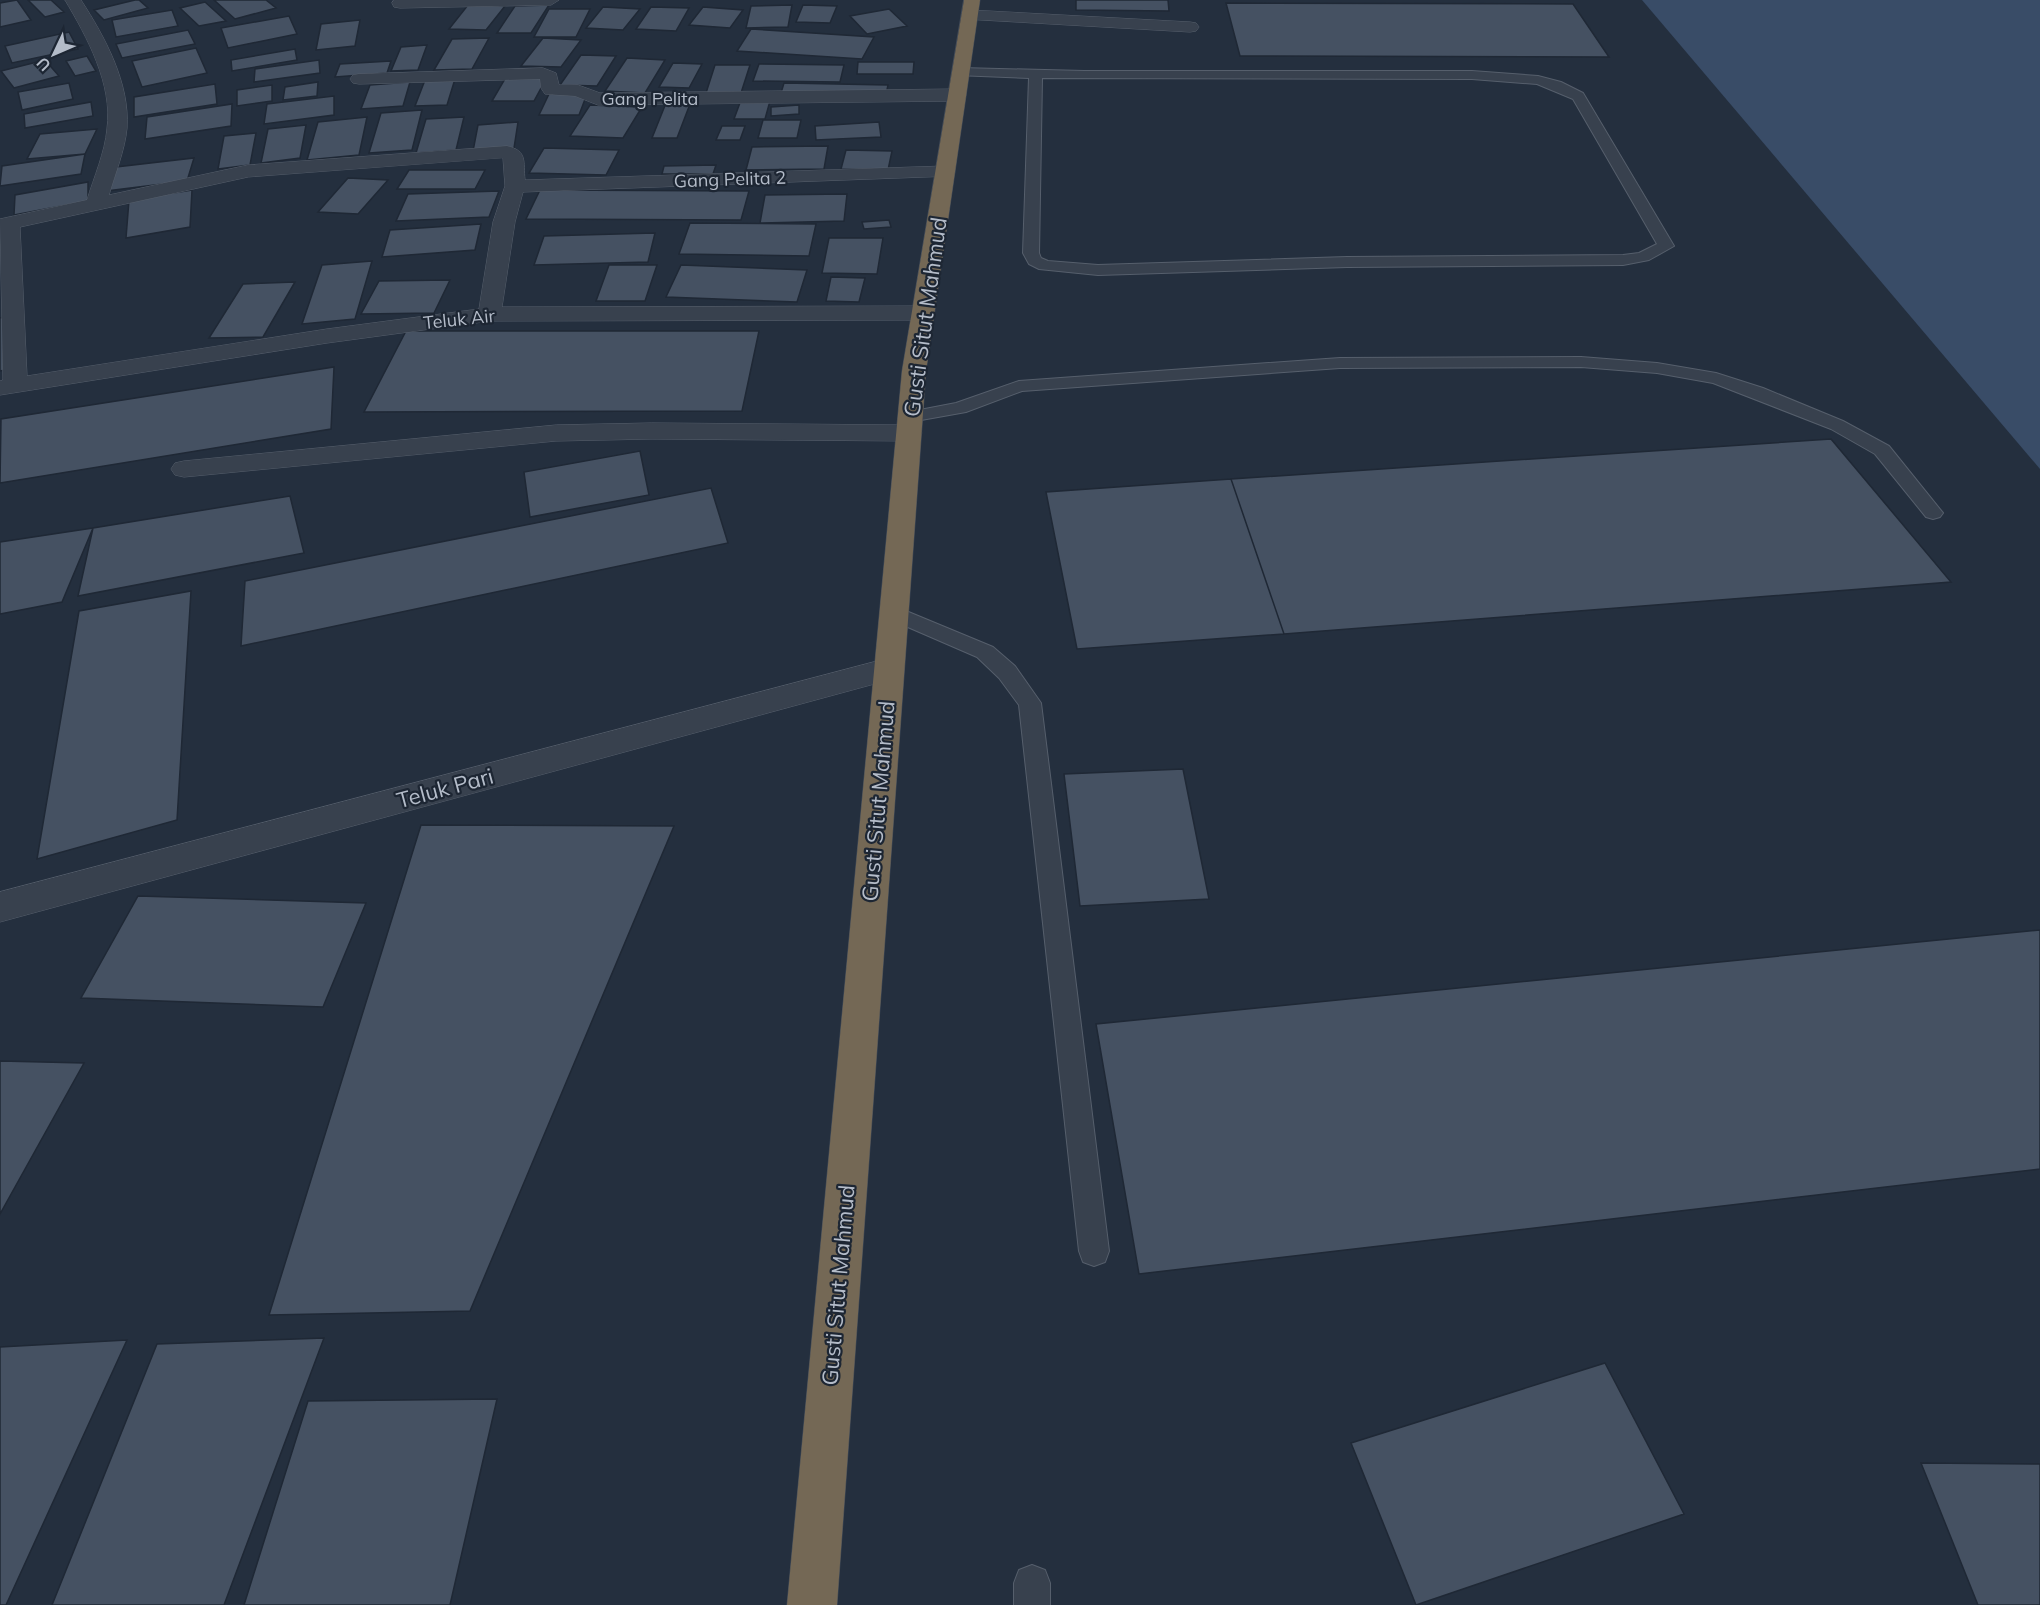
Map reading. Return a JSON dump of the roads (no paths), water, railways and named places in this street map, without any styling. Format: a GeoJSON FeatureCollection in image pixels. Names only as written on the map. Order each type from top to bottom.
{"type":"FeatureCollection","features":[{"type":"Feature","properties":{"kind":"highway","name":"Gusti Situt Mahmud"},"geometry":{"type":"LineString","coordinates":[[812,1605],[914,371],[971,8]]}},
{"type":"Feature","properties":{"kind":"street"},"geometry":{"type":"LineString","coordinates":[[73,0],[95,36],[118,103],[117,131],[96,204]]}},
{"type":"Feature","properties":{"kind":"street"},"geometry":{"type":"LineString","coordinates":[[400,3],[551,0]]}},
{"type":"Feature","properties":{"kind":"street"},"geometry":{"type":"LineString","coordinates":[[971,8],[1190,27]]}},
{"type":"Feature","properties":{"kind":"street","name":"Gang Pelita"},"geometry":{"type":"LineString","coordinates":[[359,80],[543,74],[550,77],[552,90],[578,91],[598,99],[957,95]]}},
{"type":"Feature","properties":{"kind":"street"},"geometry":{"type":"LineString","coordinates":[[7,387],[4,224],[248,171],[497,152],[513,154],[515,186],[504,222],[490,314]]}},
{"type":"Feature","properties":{"kind":"street","name":"Gang Pelita 2"},"geometry":{"type":"LineString","coordinates":[[515,186],[945,172]]}},
{"type":"Feature","properties":{"kind":"street","name":"Teluk Air"},"geometry":{"type":"LineString","coordinates":[[7,387],[327,336],[490,314],[923,313]]}},
{"type":"Feature","properties":{"kind":"street"},"geometry":{"type":"LineString","coordinates":[[184,469],[556,433],[910,425]]}},
{"type":"Feature","properties":{"kind":"street","name":"Teluk Pari"},"geometry":{"type":"LineString","coordinates":[[0,907],[889,669]]}},
{"type":"Feature","properties":{"kind":"lane"},"geometry":{"type":"LineString","coordinates":[[961,72],[1472,75],[1538,80],[1556,85],[1578,96],[1666,246],[1649,254],[1623,260],[1347,262],[1150,270],[1098,270],[1045,266],[1035,261],[1031,253],[1036,74]]}},
{"type":"Feature","properties":{"kind":"lane"},"geometry":{"type":"LineString","coordinates":[[910,425],[1018,386],[1340,363],[1581,362],[1657,368],[1716,378],[1837,425],[1882,450],[1934,513]]}},
{"type":"Feature","properties":{"kind":"lane"},"geometry":{"type":"LineString","coordinates":[[894,613],[985,651],[1007,672],[1030,703],[1094,1251]]}},
{"type":"Feature","properties":{"kind":"water"},"geometry":{"type":"Polygon","coordinates":[[[1642,0],[2040,0],[2040,469],[1642,0]]]}}]}
